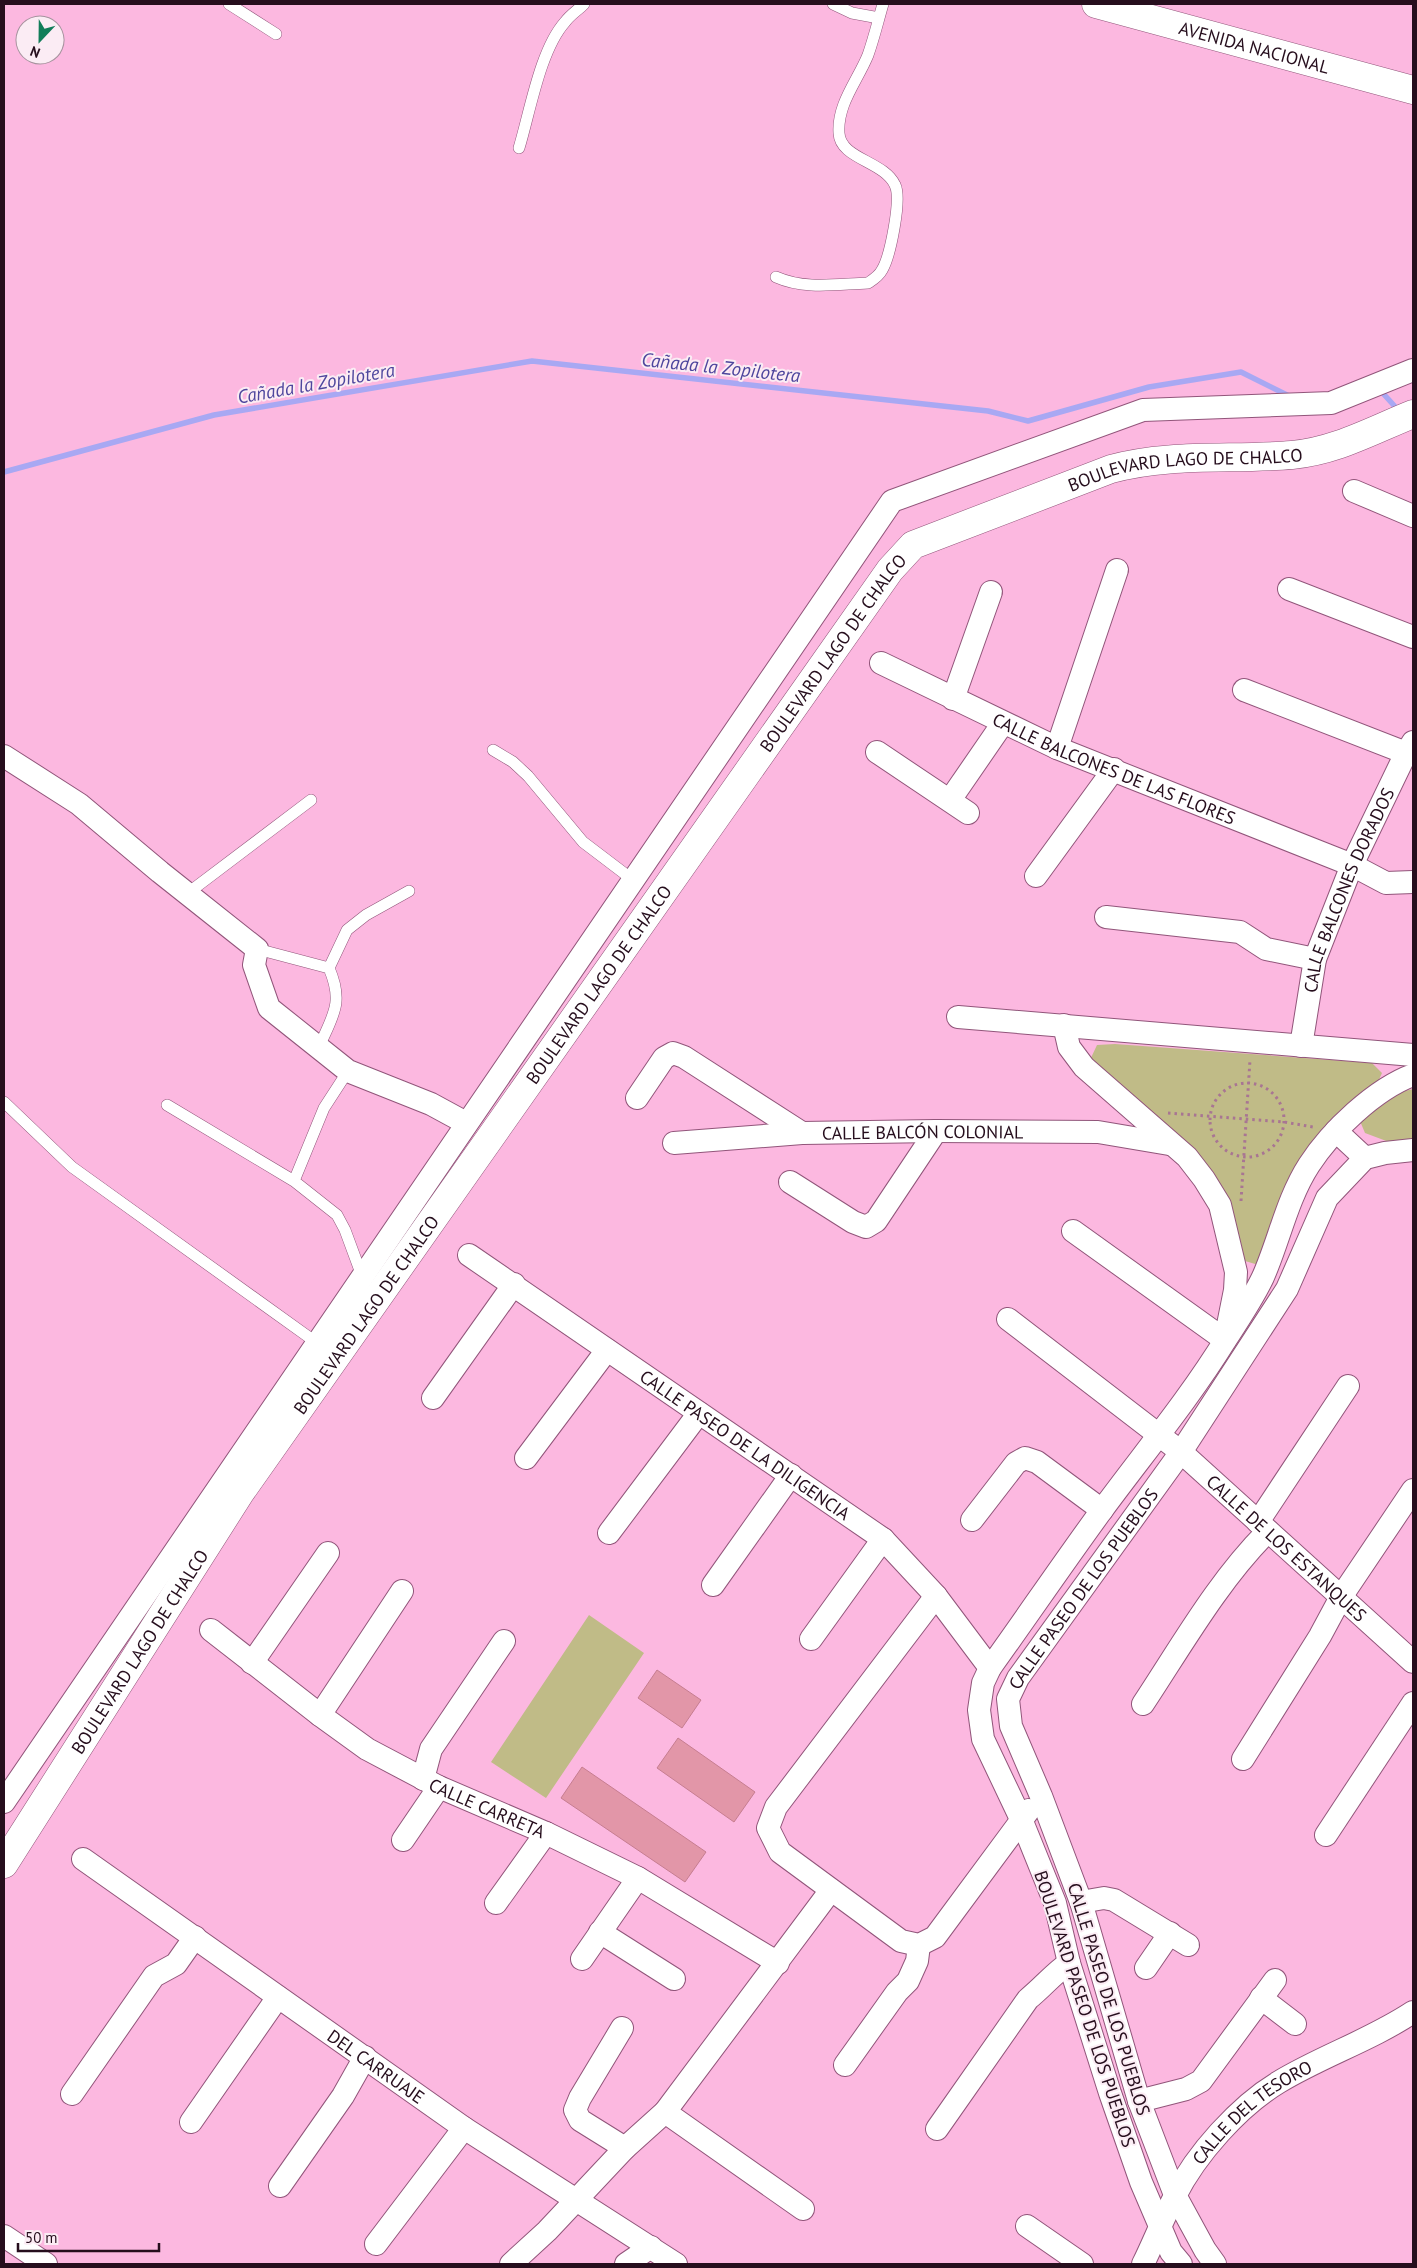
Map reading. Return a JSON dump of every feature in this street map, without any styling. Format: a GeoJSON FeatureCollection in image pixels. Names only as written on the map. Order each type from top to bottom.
{"type":"FeatureCollection","features":[{"type":"Feature","properties":{"kind":"main road","name":"AVENIDA NACIONAL"},"geometry":{"type":"LineString","coordinates":[[1096,4],[1413,90]]}},
{"type":"Feature","properties":{"kind":"main road","name":"BOULEVARD LAGO DE CHALCO"},"geometry":{"type":"LineString","coordinates":[[4,1864],[240,1493],[890,570],[913,545],[1111,469],[1138,462],[1292,455],[1319,451],[1344,444],[1413,414]]}},
{"type":"Feature","properties":{"kind":"street"},"geometry":{"type":"LineString","coordinates":[[4,1802],[892,501],[1143,410],[1331,403],[1413,370]]}},
{"type":"Feature","properties":{"kind":"street"},"geometry":{"type":"LineString","coordinates":[[1354,491],[1413,516]]}},
{"type":"Feature","properties":{"kind":"street"},"geometry":{"type":"LineString","coordinates":[[1057,748],[1117,570]]}},
{"type":"Feature","properties":{"kind":"street"},"geometry":{"type":"LineString","coordinates":[[1289,589],[1413,638]]}},
{"type":"Feature","properties":{"kind":"street"},"geometry":{"type":"LineString","coordinates":[[953,698],[991,592]]}},
{"type":"Feature","properties":{"kind":"street","name":"CALLE BALCONES DE LAS FLORES"},"geometry":{"type":"LineString","coordinates":[[881,663],[1057,748],[1352,865],[1386,883],[1413,882]]}},
{"type":"Feature","properties":{"kind":"street"},"geometry":{"type":"LineString","coordinates":[[1244,690],[1410,748]]}},
{"type":"Feature","properties":{"kind":"street"},"geometry":{"type":"LineString","coordinates":[[877,752],[959,806],[1002,723]]}},
{"type":"Feature","properties":{"kind":"street","name":"CALLE BALCONES DORADOS"},"geometry":{"type":"LineString","coordinates":[[1302,1046],[1316,959],[1352,865],[1410,748]]}},
{"type":"Feature","properties":{"kind":"street"},"geometry":{"type":"LineString","coordinates":[[4,756],[79,804],[257,949],[254,965],[269,1008],[319,1046],[348,1072],[431,1104],[466,1123]]}},
{"type":"Feature","properties":{"kind":"street"},"geometry":{"type":"LineString","coordinates":[[1036,876],[1114,770]]}},
{"type":"Feature","properties":{"kind":"street"},"geometry":{"type":"LineString","coordinates":[[1106,917],[1240,932],[1266,949],[1316,959]]}},
{"type":"Feature","properties":{"kind":"street"},"geometry":{"type":"LineString","coordinates":[[958,1017],[1413,1055]]}},
{"type":"Feature","properties":{"kind":"street"},"geometry":{"type":"LineString","coordinates":[[1064,1025],[1069,1047],[1084,1067],[1187,1157],[1204,1179],[1220,1205],[1236,1272],[1235,1290],[1226,1340],[1073,1231]]}},
{"type":"Feature","properties":{"kind":"street"},"geometry":{"type":"LineString","coordinates":[[637,1098],[664,1058],[674,1053],[684,1057],[802,1133]]}},
{"type":"Feature","properties":{"kind":"street","name":"CALLE PASEO DE LOS PUEBLOS"},"geometry":{"type":"LineString","coordinates":[[990,1668],[1102,1510],[1160,1435],[1226,1340],[1262,1279],[1295,1193],[1309,1166],[1336,1131],[1369,1101],[1400,1080],[1413,1075]]}},
{"type":"Feature","properties":{"kind":"street"},"geometry":{"type":"LineString","coordinates":[[790,1182],[853,1222],[866,1228],[876,1221],[936,1131]]}},
{"type":"Feature","properties":{"kind":"street","name":"CALLE BALCÓN COLONIAL"},"geometry":{"type":"LineString","coordinates":[[674,1142],[802,1133],[936,1131],[1098,1132],[1170,1144]]}},
{"type":"Feature","properties":{"kind":"street"},"geometry":{"type":"LineString","coordinates":[[1336,1131],[1365,1158],[1385,1153],[1413,1150]]}},
{"type":"Feature","properties":{"kind":"street","name":"CALLE PASEO DE LOS PUEBLOS"},"geometry":{"type":"LineString","coordinates":[[1215,2264],[1205,2250],[1175,2195],[1139,2101],[1080,1902],[1041,1796],[1011,1726],[1008,1699],[1018,1678],[1181,1452],[1287,1290],[1327,1198],[1340,1182],[1365,1158]]}},
{"type":"Feature","properties":{"kind":"street","name":"CALLE PASEO DE LA DILIGENCIA"},"geometry":{"type":"LineString","coordinates":[[469,1254],[883,1539],[936,1596],[990,1668]]}},
{"type":"Feature","properties":{"kind":"street"},"geometry":{"type":"LineString","coordinates":[[1236,1272],[1262,1279],[1287,1290]]}},
{"type":"Feature","properties":{"kind":"street"},"geometry":{"type":"LineString","coordinates":[[433,1398],[514,1284]]}},
{"type":"Feature","properties":{"kind":"street","name":"CALLE DE LOS ESTANQUES"},"geometry":{"type":"LineString","coordinates":[[1008,1319],[1181,1452],[1413,1662]]}},
{"type":"Feature","properties":{"kind":"street"},"geometry":{"type":"LineString","coordinates":[[526,1458],[607,1350]]}},
{"type":"Feature","properties":{"kind":"street"},"geometry":{"type":"LineString","coordinates":[[1143,1704],[1263,1526],[1348,1386]]}},
{"type":"Feature","properties":{"kind":"street"},"geometry":{"type":"LineString","coordinates":[[609,1533],[699,1413]]}},
{"type":"Feature","properties":{"kind":"street"},"geometry":{"type":"LineString","coordinates":[[972,1520],[1016,1463],[1025,1458],[1036,1462],[1102,1510]]}},
{"type":"Feature","properties":{"kind":"street"},"geometry":{"type":"LineString","coordinates":[[713,1585],[791,1475]]}},
{"type":"Feature","properties":{"kind":"street"},"geometry":{"type":"LineString","coordinates":[[1243,1759],[1320,1636],[1341,1597],[1413,1490]]}},
{"type":"Feature","properties":{"kind":"street"},"geometry":{"type":"LineString","coordinates":[[811,1639],[883,1539]]}},
{"type":"Feature","properties":{"kind":"street"},"geometry":{"type":"LineString","coordinates":[[252,1663],[328,1552]]}},
{"type":"Feature","properties":{"kind":"street"},"geometry":{"type":"LineString","coordinates":[[320,1715],[402,1591]]}},
{"type":"Feature","properties":{"kind":"street"},"geometry":{"type":"LineString","coordinates":[[936,1596],[776,1807],[768,1828],[780,1852],[901,1940],[919,1945],[935,1937],[1021,1819],[1041,1796]]}},
{"type":"Feature","properties":{"kind":"street","name":"CALLE CARRETA"},"geometry":{"type":"LineString","coordinates":[[211,1630],[367,1749],[431,1783],[546,1833],[638,1878],[778,1963]]}},
{"type":"Feature","properties":{"kind":"street"},"geometry":{"type":"LineString","coordinates":[[403,1840],[431,1783],[431,1749],[504,1641]]}},
{"type":"Feature","properties":{"kind":"street","name":"BOULEVARD PASEO DE LOS PUEBLOS"},"geometry":{"type":"LineString","coordinates":[[990,1668],[983,1683],[979,1710],[983,1739],[1021,1819],[1055,1903],[1069,1963],[1110,2093],[1141,2182],[1171,2252],[1181,2264]]}},
{"type":"Feature","properties":{"kind":"street"},"geometry":{"type":"LineString","coordinates":[[1326,1835],[1413,1703]]}},
{"type":"Feature","properties":{"kind":"street"},"geometry":{"type":"LineString","coordinates":[[496,1903],[546,1833]]}},
{"type":"Feature","properties":{"kind":"street","name":"DEL CARRUAJE"},"geometry":{"type":"LineString","coordinates":[[83,1859],[464,2128],[676,2264]]}},
{"type":"Feature","properties":{"kind":"street"},"geometry":{"type":"LineString","coordinates":[[582,1959],[638,1878]]}},
{"type":"Feature","properties":{"kind":"street"},"geometry":{"type":"LineString","coordinates":[[511,2264],[547,2231],[625,2148],[666,2112],[831,1890]]}},
{"type":"Feature","properties":{"kind":"street"},"geometry":{"type":"LineString","coordinates":[[1080,1902],[1104,1898],[1114,1900],[1179,1939],[1146,1968]]}},
{"type":"Feature","properties":{"kind":"street"},"geometry":{"type":"LineString","coordinates":[[600,1932],[674,1979]]}},
{"type":"Feature","properties":{"kind":"street"},"geometry":{"type":"LineString","coordinates":[[72,2094],[154,1976],[176,1964],[195,1937]]}},
{"type":"Feature","properties":{"kind":"street"},"geometry":{"type":"LineString","coordinates":[[845,2065],[897,1992],[908,1981],[917,1961],[919,1945]]}},
{"type":"Feature","properties":{"kind":"street"},"geometry":{"type":"LineString","coordinates":[[937,2129],[1028,1999],[1045,1986],[1057,1971],[1069,1963]]}},
{"type":"Feature","properties":{"kind":"street"},"geometry":{"type":"LineString","coordinates":[[1139,2101],[1186,2089],[1201,2081],[1275,1980]]}},
{"type":"Feature","properties":{"kind":"street"},"geometry":{"type":"LineString","coordinates":[[190,2122],[278,1997]]}},
{"type":"Feature","properties":{"kind":"street"},"geometry":{"type":"LineString","coordinates":[[1261,1998],[1295,2024]]}},
{"type":"Feature","properties":{"kind":"street","name":"CALLE DEL TESORO"},"geometry":{"type":"LineString","coordinates":[[1143,2264],[1175,2195],[1206,2148],[1239,2113],[1278,2083],[1395,2024],[1413,2012]]}},
{"type":"Feature","properties":{"kind":"street"},"geometry":{"type":"LineString","coordinates":[[622,2028],[580,2098],[575,2110],[580,2120],[625,2148]]}},
{"type":"Feature","properties":{"kind":"street"},"geometry":{"type":"LineString","coordinates":[[280,2186],[343,2096],[365,2057]]}},
{"type":"Feature","properties":{"kind":"street"},"geometry":{"type":"LineString","coordinates":[[666,2112],[803,2209]]}},
{"type":"Feature","properties":{"kind":"street"},"geometry":{"type":"LineString","coordinates":[[376,2244],[464,2128]]}},
{"type":"Feature","properties":{"kind":"street"},"geometry":{"type":"LineString","coordinates":[[1027,2226],[1082,2264]]}},
{"type":"Feature","properties":{"kind":"street"},"geometry":{"type":"LineString","coordinates":[[4,2236],[46,2264]]}},
{"type":"Feature","properties":{"kind":"street"},"geometry":{"type":"LineString","coordinates":[[626,2264],[650,2247]]}},
{"type":"Feature","properties":{"kind":"lane"},"geometry":{"type":"LineString","coordinates":[[229,4],[276,34]]}},
{"type":"Feature","properties":{"kind":"lane"},"geometry":{"type":"LineString","coordinates":[[519,148],[541,70],[550,46],[563,23],[584,4]]}},
{"type":"Feature","properties":{"kind":"lane"},"geometry":{"type":"LineString","coordinates":[[834,4],[852,12],[879,18]]}},
{"type":"Feature","properties":{"kind":"lane"},"geometry":{"type":"LineString","coordinates":[[776,277],[791,283],[805,285],[868,283],[883,270],[892,240],[897,207],[896,186],[888,175],[845,149],[839,134],[840,116],[849,92],[868,56],[884,4]]}},
{"type":"Feature","properties":{"kind":"lane"},"geometry":{"type":"LineString","coordinates":[[493,750],[512,762],[528,776],[583,842],[633,880]]}},
{"type":"Feature","properties":{"kind":"lane"},"geometry":{"type":"LineString","coordinates":[[188,893],[311,800]]}},
{"type":"Feature","properties":{"kind":"lane"},"geometry":{"type":"LineString","coordinates":[[319,1046],[336,1009],[336,986],[329,968],[347,930],[366,915],[409,891]]}},
{"type":"Feature","properties":{"kind":"lane"},"geometry":{"type":"LineString","coordinates":[[257,949],[329,968]]}},
{"type":"Feature","properties":{"kind":"lane"},"geometry":{"type":"LineString","coordinates":[[294,1181],[324,1108],[348,1072]]}},
{"type":"Feature","properties":{"kind":"lane"},"geometry":{"type":"LineString","coordinates":[[4,1102],[72,1167],[317,1343]]}},
{"type":"Feature","properties":{"kind":"lane"},"geometry":{"type":"LineString","coordinates":[[167,1104],[294,1181],[337,1215],[345,1230],[362,1276]]}},
{"type":"Feature","properties":{"kind":"path"},"geometry":{"type":"LineString","coordinates":[[1240,1205],[1251,1042]]}},
{"type":"Feature","properties":{"kind":"path"},"geometry":{"type":"LineString","coordinates":[[1249,1082],[1259,1084],[1279,1100],[1284,1112],[1284,1122],[1281,1136],[1274,1146],[1264,1153],[1252,1157],[1244,1157],[1229,1153],[1219,1145],[1212,1135],[1210,1116],[1215,1100],[1223,1090],[1234,1084],[1249,1082]]}},
{"type":"Feature","properties":{"kind":"path"},"geometry":{"type":"LineString","coordinates":[[1133,1111],[1284,1122],[1336,1131]]}},
{"type":"Feature","properties":{"kind":"shaded area"},"geometry":{"type":"Polygon","coordinates":[[[1115,1044],[1372,1063],[1382,1073],[1376,1086],[1343,1112],[1262,1266],[1245,1261],[1231,1208],[1206,1163],[1090,1060],[1097,1045],[1115,1044]]]}},
{"type":"Feature","properties":{"kind":"shaded area"},"geometry":{"type":"Polygon","coordinates":[[[1413,1089],[1413,1139],[1389,1142],[1365,1133],[1360,1121],[1401,1092],[1413,1089]]]}},
{"type":"Feature","properties":{"kind":"shaded area"},"geometry":{"type":"Polygon","coordinates":[[[589,1615],[644,1653],[546,1798],[491,1762],[589,1615]]]}},
{"type":"Feature","properties":{"kind":"building"},"geometry":{"type":"Polygon","coordinates":[[[657,1670],[701,1700],[682,1728],[638,1698],[657,1670]]]}},
{"type":"Feature","properties":{"kind":"building"},"geometry":{"type":"Polygon","coordinates":[[[678,1738],[755,1792],[734,1822],[657,1768],[678,1738]]]}},
{"type":"Feature","properties":{"kind":"building"},"geometry":{"type":"Polygon","coordinates":[[[582,1767],[706,1852],[685,1882],[561,1798],[582,1767]]]}},
{"type":"Feature","properties":{"kind":"waterway","name":"Cañada la Zopilotera"},"geometry":{"type":"LineString","coordinates":[[4,472],[214,415],[532,361],[988,411],[1028,421],[1149,387],[1241,372],[1289,396]]}},
{"type":"Feature","properties":{"kind":"waterway","name":"Cañada la Zopilotera"},"geometry":{"type":"LineString","coordinates":[[1380,390],[1399,411]]}}]}
